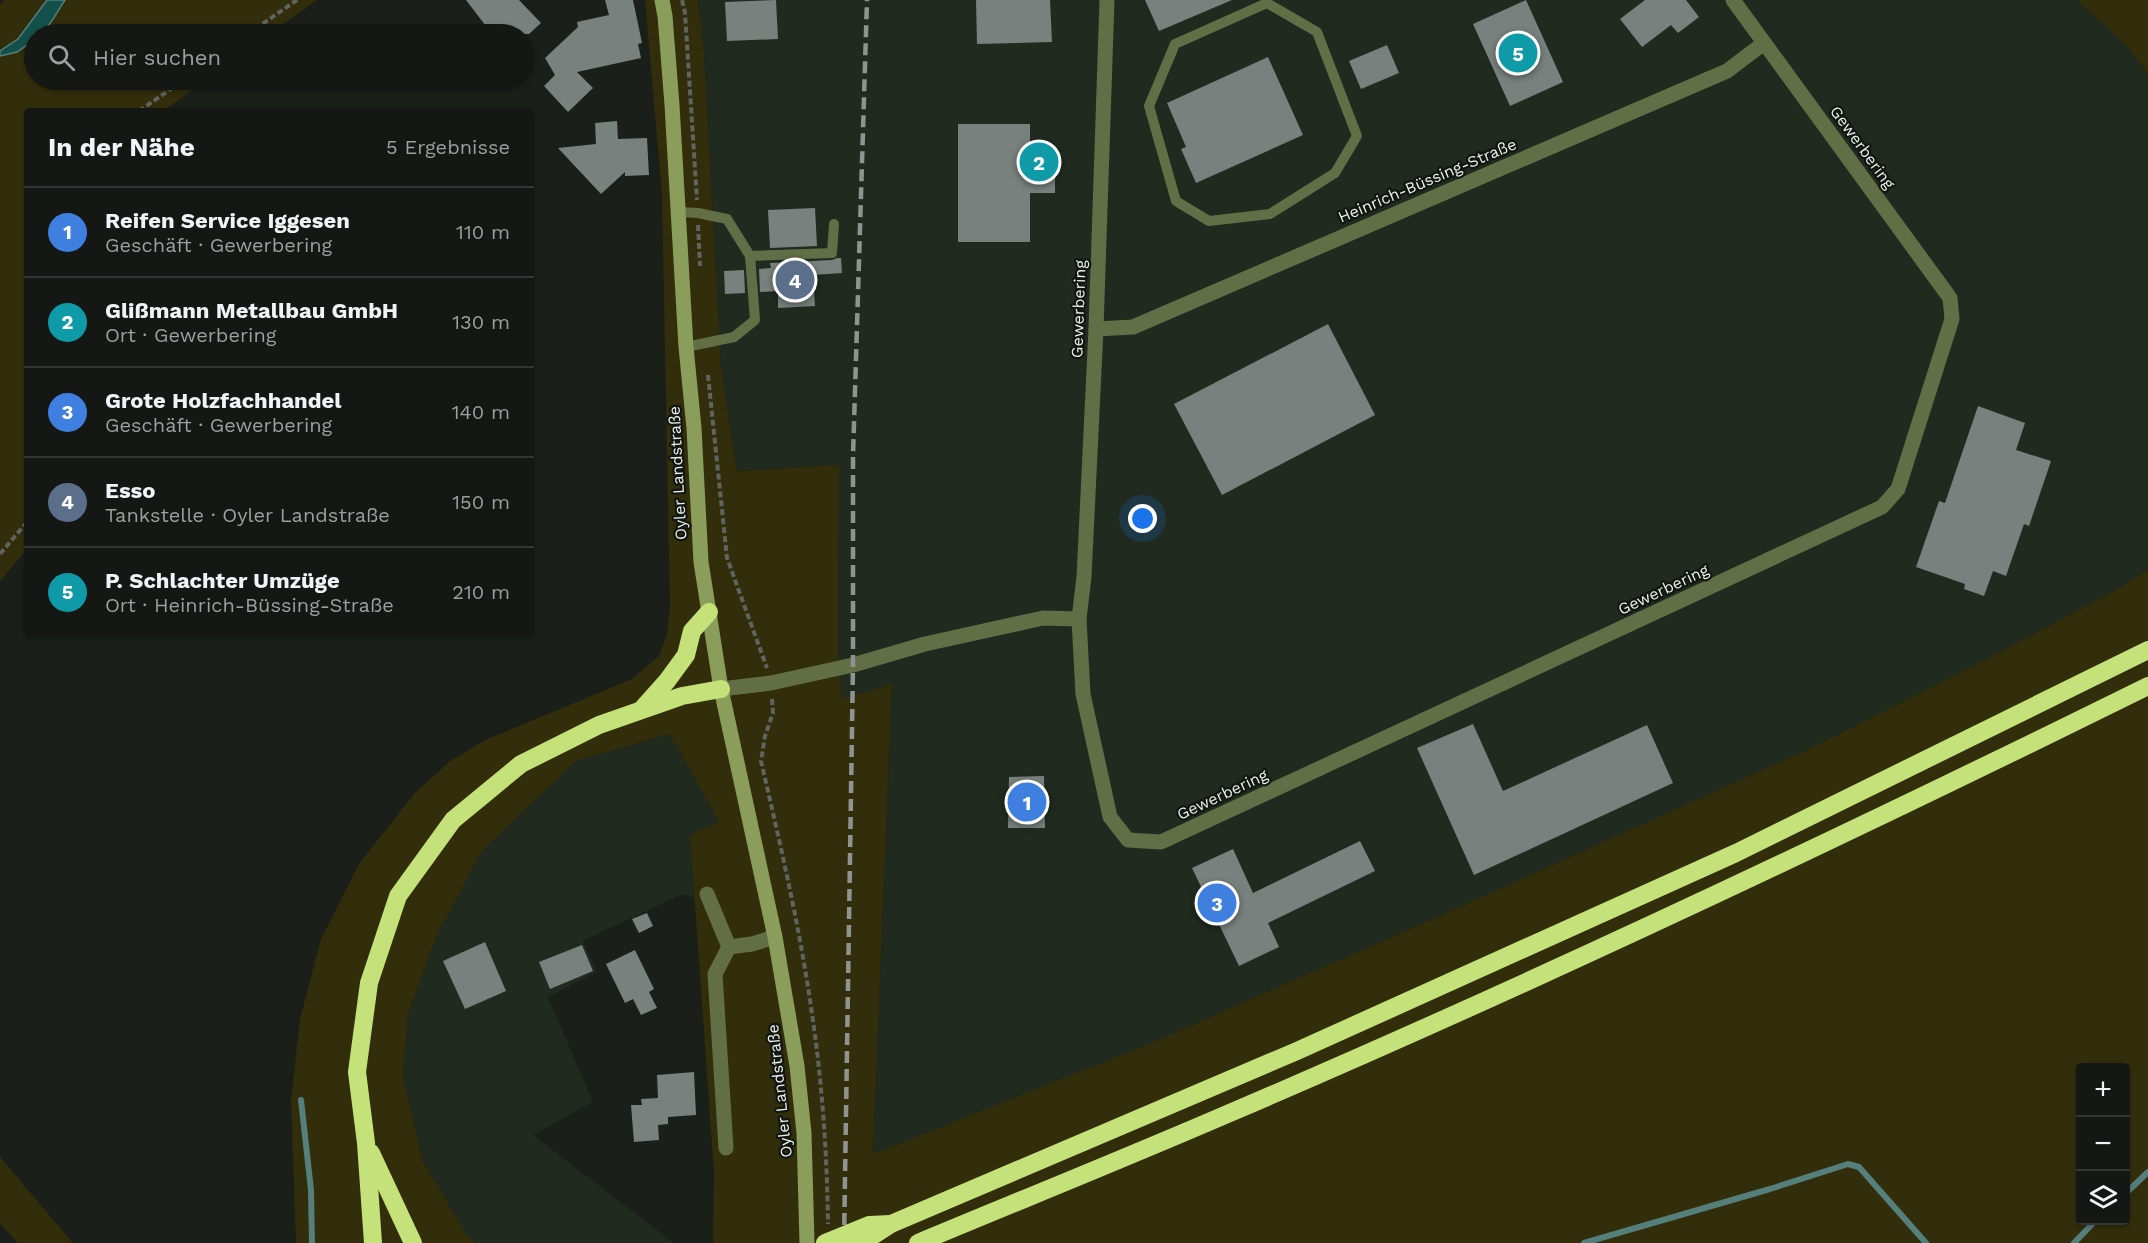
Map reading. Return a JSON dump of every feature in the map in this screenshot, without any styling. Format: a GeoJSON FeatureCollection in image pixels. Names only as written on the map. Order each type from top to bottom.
{"type":"FeatureCollection","features":[{"type":"Feature","properties":{"kind":"highway"},"geometry":{"type":"LineString","coordinates":[[641,710],[686,655],[692,631],[708,612]]}},
{"type":"Feature","properties":{"kind":"highway"},"geometry":{"type":"LineString","coordinates":[[854,1243],[874,1235],[891,1224],[1297,1051],[1714,862],[2148,650]]}},
{"type":"Feature","properties":{"kind":"highway"},"geometry":{"type":"LineString","coordinates":[[918,1243],[1226,1115],[1486,1000],[1757,876],[2148,686]]}},
{"type":"Feature","properties":{"kind":"highway"},"geometry":{"type":"LineString","coordinates":[[373,1243],[366,1143],[357,1072],[369,983],[398,896],[453,820],[521,764],[599,725],[682,696],[721,689]]}},
{"type":"Feature","properties":{"kind":"highway"},"geometry":{"type":"LineString","coordinates":[[366,1143],[413,1243]]}},
{"type":"Feature","properties":{"kind":"highway"},"geometry":{"type":"LineString","coordinates":[[826,1238],[870,1226],[891,1224]]}},
{"type":"Feature","properties":{"kind":"main road","name":"Oyler Landstraße"},"geometry":{"type":"LineString","coordinates":[[662,0],[667,38],[686,348],[694,428],[700,562],[721,689],[775,937],[798,1066],[804,1133],[807,1243]]}},
{"type":"Feature","properties":{"kind":"street","name":"Gewerbering"},"geometry":{"type":"LineString","coordinates":[[1107,0],[1096,328],[1084,577],[1079,619],[1083,694],[1110,817],[1128,840],[1161,842],[1882,507],[1898,489],[1952,319],[1950,298],[1733,0]]}},
{"type":"Feature","properties":{"kind":"street","name":"Heinrich-Büssing-Straße"},"geometry":{"type":"LineString","coordinates":[[1096,328],[1133,327],[1727,71],[1764,43]]}},
{"type":"Feature","properties":{"kind":"street"},"geometry":{"type":"LineString","coordinates":[[721,689],[771,683],[853,665],[925,644],[1043,618],[1079,619]]}},
{"type":"Feature","properties":{"kind":"street"},"geometry":{"type":"LineString","coordinates":[[707,894],[729,947],[716,974],[726,1148]]}},
{"type":"Feature","properties":{"kind":"street"},"geometry":{"type":"LineString","coordinates":[[729,947],[752,944],[775,937]]}},
{"type":"Feature","properties":{"kind":"lane"},"geometry":{"type":"LineString","coordinates":[[1267,3],[1317,32],[1357,136],[1335,173],[1270,214],[1209,221],[1176,201],[1149,106],[1175,44],[1267,3]]}},
{"type":"Feature","properties":{"kind":"lane"},"geometry":{"type":"LineString","coordinates":[[679,212],[727,219],[750,256],[755,320],[734,337],[686,348]]}},
{"type":"Feature","properties":{"kind":"lane"},"geometry":{"type":"LineString","coordinates":[[750,256],[832,253],[834,224]]}},
{"type":"Feature","properties":{"kind":"path"},"geometry":{"type":"LineString","coordinates":[[262,24],[297,0]]}},
{"type":"Feature","properties":{"kind":"path"},"geometry":{"type":"LineString","coordinates":[[682,0],[685,13]]}},
{"type":"Feature","properties":{"kind":"path"},"geometry":{"type":"LineString","coordinates":[[143,108],[169,90]]}},
{"type":"Feature","properties":{"kind":"path"},"geometry":{"type":"LineString","coordinates":[[0,554],[24,526]]}},
{"type":"Feature","properties":{"kind":"path"},"geometry":{"type":"LineString","coordinates":[[771,683],[773,713],[765,736],[761,762],[798,932],[811,1006],[824,1128],[826,1238]]}},
{"type":"Feature","properties":{"kind":"shaded area"},"geometry":{"type":"Polygon","coordinates":[[[4,0],[317,0],[283,24],[24,24],[24,90],[193,90],[167,108],[24,108],[24,553],[0,581],[0,5],[4,0]]]}},
{"type":"Feature","properties":{"kind":"shaded area"},"geometry":{"type":"Polygon","coordinates":[[[645,0],[698,0],[704,53],[721,368],[737,471],[839,465],[838,651],[842,699],[892,684],[873,1154],[1144,1046],[1415,927],[1811,748],[1987,659],[2112,592],[2148,570],[2148,1243],[713,1243],[714,1173],[690,835],[719,822],[670,734],[576,761],[482,851],[437,935],[408,1014],[403,1076],[422,1159],[466,1234],[476,1243],[296,1243],[291,1100],[300,1019],[321,939],[359,864],[414,794],[449,762],[485,740],[632,679],[659,656],[667,634],[670,608],[662,194],[645,0]]]}},
{"type":"Feature","properties":{"kind":"shaded area"},"geometry":{"type":"Polygon","coordinates":[[[698,0],[2077,0],[2130,49],[2148,75],[2148,570],[2112,592],[1987,659],[1811,748],[1415,927],[1144,1046],[873,1154],[892,684],[842,699],[838,651],[839,465],[737,471],[721,368],[704,53],[698,0]]]}},
{"type":"Feature","properties":{"kind":"shaded area"},"geometry":{"type":"Polygon","coordinates":[[[2077,0],[2148,0],[2148,75],[2130,49],[2077,0]]]}},
{"type":"Feature","properties":{"kind":"shaded area"},"geometry":{"type":"Polygon","coordinates":[[[670,734],[719,822],[690,835],[695,898],[682,894],[583,941],[597,972],[548,997],[593,1102],[533,1135],[674,1243],[476,1243],[466,1234],[422,1159],[403,1076],[408,1014],[437,935],[482,851],[576,761],[670,734]]]}},
{"type":"Feature","properties":{"kind":"shaded area"},"geometry":{"type":"Polygon","coordinates":[[[0,1157],[73,1243],[18,1243],[0,1223],[0,1157]]]}},
{"type":"Feature","properties":{"kind":"water"},"geometry":{"type":"Polygon","coordinates":[[[47,0],[65,0],[49,24],[29,24],[47,0]]]}},
{"type":"Feature","properties":{"kind":"water"},"geometry":{"type":"Polygon","coordinates":[[[24,31],[24,47],[17,52],[0,56],[0,51],[18,39],[24,31]]]}},
{"type":"Feature","properties":{"kind":"building"},"geometry":{"type":"Polygon","coordinates":[[[466,0],[519,0],[541,23],[534,29],[534,24],[484,24],[466,0]]]}},
{"type":"Feature","properties":{"kind":"building"},"geometry":{"type":"Polygon","coordinates":[[[605,0],[633,0],[642,43],[638,44],[641,58],[577,72],[593,88],[568,112],[544,86],[555,75],[545,58],[578,27],[577,22],[609,15],[605,0]]]}},
{"type":"Feature","properties":{"kind":"building"},"geometry":{"type":"Polygon","coordinates":[[[776,0],[778,39],[727,41],[725,2],[776,0]]]}},
{"type":"Feature","properties":{"kind":"building"},"geometry":{"type":"Polygon","coordinates":[[[976,0],[1050,0],[1052,42],[977,44],[976,0]]]}},
{"type":"Feature","properties":{"kind":"building"},"geometry":{"type":"Polygon","coordinates":[[[1145,0],[1232,0],[1159,31],[1145,0]]]}},
{"type":"Feature","properties":{"kind":"building"},"geometry":{"type":"Polygon","coordinates":[[[1526,0],[1563,82],[1510,106],[1473,24],[1526,0]]]}},
{"type":"Feature","properties":{"kind":"building"},"geometry":{"type":"Polygon","coordinates":[[[1645,0],[1686,0],[1699,17],[1678,33],[1671,25],[1642,47],[1620,19],[1645,0]]]}},
{"type":"Feature","properties":{"kind":"building"},"geometry":{"type":"Polygon","coordinates":[[[1387,45],[1399,73],[1361,89],[1349,61],[1387,45]]]}},
{"type":"Feature","properties":{"kind":"building"},"geometry":{"type":"Polygon","coordinates":[[[1268,57],[1303,135],[1196,183],[1181,149],[1186,147],[1167,103],[1268,57]]]}},
{"type":"Feature","properties":{"kind":"building"},"geometry":{"type":"Polygon","coordinates":[[[617,121],[618,139],[647,138],[649,175],[625,176],[625,172],[601,194],[558,148],[596,144],[595,123],[617,121]]]}},
{"type":"Feature","properties":{"kind":"building"},"geometry":{"type":"Polygon","coordinates":[[[958,124],[1030,124],[1030,148],[1047,148],[1047,175],[1055,175],[1055,193],[1030,193],[1030,242],[958,242],[958,124]]]}},
{"type":"Feature","properties":{"kind":"building"},"geometry":{"type":"Polygon","coordinates":[[[815,208],[817,246],[770,248],[768,210],[815,208]]]}},
{"type":"Feature","properties":{"kind":"building"},"geometry":{"type":"Polygon","coordinates":[[[841,258],[842,273],[813,275],[815,306],[778,308],[778,291],[760,292],[759,269],[771,268],[770,263],[841,258]]]}},
{"type":"Feature","properties":{"kind":"building"},"geometry":{"type":"Polygon","coordinates":[[[744,270],[745,293],[725,294],[724,271],[744,270]]]}},
{"type":"Feature","properties":{"kind":"building"},"geometry":{"type":"Polygon","coordinates":[[[1328,324],[1375,415],[1222,495],[1174,404],[1328,324]]]}},
{"type":"Feature","properties":{"kind":"building"},"geometry":{"type":"Polygon","coordinates":[[[1978,406],[2025,423],[2016,450],[2051,461],[2029,526],[2024,524],[2006,576],[1993,571],[1984,596],[1964,589],[1965,584],[1916,567],[1939,501],[1945,503],[1978,406]]]}},
{"type":"Feature","properties":{"kind":"building"},"geometry":{"type":"Polygon","coordinates":[[[1473,724],[1503,791],[1647,725],[1673,783],[1474,875],[1417,748],[1473,724]]]}},
{"type":"Feature","properties":{"kind":"building"},"geometry":{"type":"Polygon","coordinates":[[[1044,776],[1045,828],[1008,828],[1009,777],[1044,776]]]}},
{"type":"Feature","properties":{"kind":"building"},"geometry":{"type":"Polygon","coordinates":[[[1360,841],[1375,871],[1268,923],[1279,947],[1239,966],[1192,868],[1233,849],[1253,893],[1360,841]]]}},
{"type":"Feature","properties":{"kind":"building"},"geometry":{"type":"Polygon","coordinates":[[[647,913],[653,926],[639,933],[632,919],[647,913]]]}},
{"type":"Feature","properties":{"kind":"building"},"geometry":{"type":"Polygon","coordinates":[[[485,942],[506,991],[465,1009],[443,961],[485,942]]]}},
{"type":"Feature","properties":{"kind":"building"},"geometry":{"type":"Polygon","coordinates":[[[582,945],[593,971],[550,989],[539,962],[582,945]]]}},
{"type":"Feature","properties":{"kind":"building"},"geometry":{"type":"Polygon","coordinates":[[[635,950],[654,989],[649,992],[657,1008],[641,1015],[633,999],[625,1003],[606,964],[635,950]]]}},
{"type":"Feature","properties":{"kind":"building"},"geometry":{"type":"Polygon","coordinates":[[[694,1072],[696,1115],[668,1117],[668,1124],[658,1125],[659,1140],[634,1142],[631,1105],[642,1105],[641,1099],[658,1098],[657,1075],[694,1072]]]}},
{"type":"Feature","properties":{"kind":"waterway"},"geometry":{"type":"LineString","coordinates":[[301,1100],[311,1190],[312,1243]]}},
{"type":"Feature","properties":{"kind":"waterway"},"geometry":{"type":"LineString","coordinates":[[1584,1243],[1848,1164],[1859,1167],[1926,1243]]}},
{"type":"Feature","properties":{"kind":"waterway"},"geometry":{"type":"LineString","coordinates":[[2130,1189],[2148,1172]]}},
{"type":"Feature","properties":{"kind":"waterway"},"geometry":{"type":"LineString","coordinates":[[2074,1243],[2091,1225]]}},
{"type":"Feature","properties":{"kind":"railway"},"geometry":{"type":"LineString","coordinates":[[844,1243],[853,665],[853,456],[867,0]]}},
{"type":"Feature","properties":{"kind":"place","name":"P. Schlachter Umzüge"},"geometry":{"type":"Point","coordinates":[1518,53]}},
{"type":"Feature","properties":{"kind":"place","name":"Glißmann Metallbau GmbH"},"geometry":{"type":"Point","coordinates":[1039,162]}},
{"type":"Feature","properties":{"kind":"place","name":"Esso"},"geometry":{"type":"Point","coordinates":[795,280]}},
{"type":"Feature","properties":{"kind":"place","name":"Reifen Service Iggesen"},"geometry":{"type":"Point","coordinates":[1027,802]}},
{"type":"Feature","properties":{"kind":"place","name":"Grote Holzfachhandel"},"geometry":{"type":"Point","coordinates":[1217,903]}}]}
